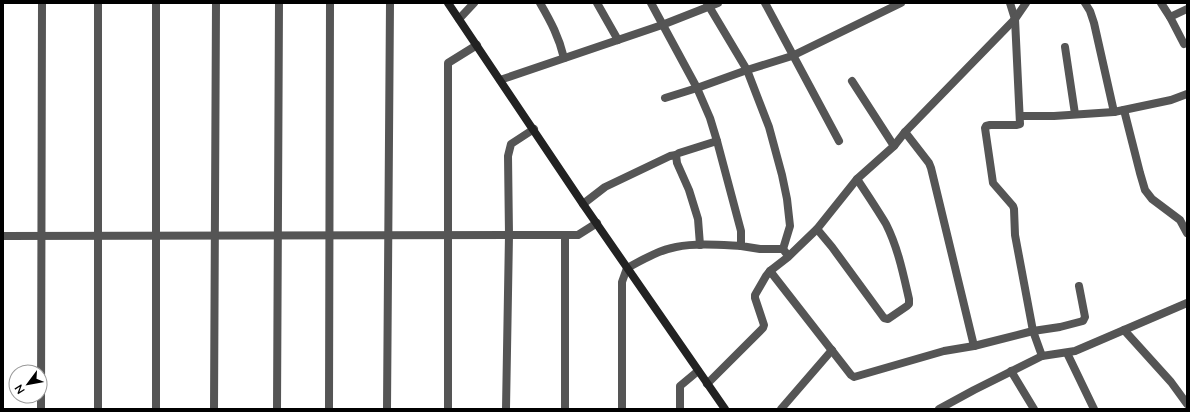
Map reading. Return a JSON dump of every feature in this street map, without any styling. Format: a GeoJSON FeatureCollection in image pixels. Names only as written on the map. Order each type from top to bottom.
{"type":"FeatureCollection","features":[{"type":"Feature","properties":{"kind":"street"},"geometry":{"type":"LineString","coordinates":[[41,409],[42,3]]}},
{"type":"Feature","properties":{"kind":"street"},"geometry":{"type":"LineString","coordinates":[[98,3],[98,409]]}},
{"type":"Feature","properties":{"kind":"street"},"geometry":{"type":"LineString","coordinates":[[156,3],[156,409]]}},
{"type":"Feature","properties":{"kind":"street"},"geometry":{"type":"LineString","coordinates":[[214,409],[216,3]]}},
{"type":"Feature","properties":{"kind":"street"},"geometry":{"type":"LineString","coordinates":[[277,409],[279,3]]}},
{"type":"Feature","properties":{"kind":"street"},"geometry":{"type":"LineString","coordinates":[[329,409],[330,3]]}},
{"type":"Feature","properties":{"kind":"street"},"geometry":{"type":"LineString","coordinates":[[387,409],[390,3]]}},
{"type":"Feature","properties":{"kind":"street"},"geometry":{"type":"LineString","coordinates":[[448,3],[583,204],[725,409]]}},
{"type":"Feature","properties":{"kind":"street"},"geometry":{"type":"LineString","coordinates":[[459,19],[474,3]]}},
{"type":"Feature","properties":{"kind":"street"},"geometry":{"type":"LineString","coordinates":[[540,3],[554,26],[564,58]]}},
{"type":"Feature","properties":{"kind":"street"},"geometry":{"type":"LineString","coordinates":[[597,3],[618,40]]}},
{"type":"Feature","properties":{"kind":"street"},"geometry":{"type":"LineString","coordinates":[[651,3],[697,88],[710,118],[741,231],[741,246]]}},
{"type":"Feature","properties":{"kind":"street"},"geometry":{"type":"LineString","coordinates":[[500,80],[662,25],[708,5],[718,3]]}},
{"type":"Feature","properties":{"kind":"street"},"geometry":{"type":"LineString","coordinates":[[765,3],[792,56],[839,141]]}},
{"type":"Feature","properties":{"kind":"street"},"geometry":{"type":"LineString","coordinates":[[665,98],[792,56],[901,3]]}},
{"type":"Feature","properties":{"kind":"street"},"geometry":{"type":"LineString","coordinates":[[1010,3],[1015,19],[1020,124],[990,125],[986,126],[985,128],[993,183],[1014,209],[1015,235],[1033,331],[1042,356]]}},
{"type":"Feature","properties":{"kind":"street"},"geometry":{"type":"LineString","coordinates":[[707,384],[763,328],[764,325],[755,295],[770,271],[788,257],[817,229],[857,179],[894,146],[905,132],[1015,19],[1026,3]]}},
{"type":"Feature","properties":{"kind":"street"},"geometry":{"type":"LineString","coordinates":[[1085,3],[1090,11],[1094,23],[1114,112]]}},
{"type":"Feature","properties":{"kind":"street"},"geometry":{"type":"LineString","coordinates":[[1161,3],[1184,44]]}},
{"type":"Feature","properties":{"kind":"street"},"geometry":{"type":"LineString","coordinates":[[708,5],[747,70],[769,127],[782,175],[790,226],[783,249],[788,257]]}},
{"type":"Feature","properties":{"kind":"street"},"geometry":{"type":"LineString","coordinates":[[1170,17],[1187,9]]}},
{"type":"Feature","properties":{"kind":"street"},"geometry":{"type":"LineString","coordinates":[[448,409],[448,64],[477,45]]}},
{"type":"Feature","properties":{"kind":"street"},"geometry":{"type":"LineString","coordinates":[[1065,47],[1075,114]]}},
{"type":"Feature","properties":{"kind":"street"},"geometry":{"type":"LineString","coordinates":[[852,81],[894,146]]}},
{"type":"Feature","properties":{"kind":"street"},"geometry":{"type":"LineString","coordinates":[[1020,116],[1114,112],[1172,100],[1187,94]]}},
{"type":"Feature","properties":{"kind":"street"},"geometry":{"type":"LineString","coordinates":[[1124,110],[1145,190],[1152,199],[1180,220],[1187,233]]}},
{"type":"Feature","properties":{"kind":"street"},"geometry":{"type":"LineString","coordinates":[[506,409],[509,235],[508,156],[511,144],[534,130]]}},
{"type":"Feature","properties":{"kind":"street"},"geometry":{"type":"LineString","coordinates":[[905,132],[929,162],[931,168],[974,346]]}},
{"type":"Feature","properties":{"kind":"street"},"geometry":{"type":"LineString","coordinates":[[583,204],[605,187],[670,156],[717,140]]}},
{"type":"Feature","properties":{"kind":"street"},"geometry":{"type":"LineString","coordinates":[[676,155],[677,163],[689,190],[698,220],[700,245]]}},
{"type":"Feature","properties":{"kind":"street"},"geometry":{"type":"LineString","coordinates":[[817,229],[832,246],[882,317],[888,319],[908,306],[909,299],[903,269],[892,239],[885,223],[857,179]]}},
{"type":"Feature","properties":{"kind":"street"},"geometry":{"type":"LineString","coordinates":[[3,236],[578,235],[597,224]]}},
{"type":"Feature","properties":{"kind":"street"},"geometry":{"type":"LineString","coordinates":[[565,235],[565,409]]}},
{"type":"Feature","properties":{"kind":"street"},"geometry":{"type":"LineString","coordinates":[[622,409],[622,282],[627,268],[646,258],[676,247],[700,245],[783,249]]}},
{"type":"Feature","properties":{"kind":"street"},"geometry":{"type":"LineString","coordinates":[[770,271],[854,377],[944,351],[974,346],[1033,331],[1060,327],[1083,321],[1085,317],[1079,286]]}},
{"type":"Feature","properties":{"kind":"street"},"geometry":{"type":"LineString","coordinates":[[939,409],[1042,356],[1075,351],[1187,303]]}},
{"type":"Feature","properties":{"kind":"street"},"geometry":{"type":"LineString","coordinates":[[1124,330],[1171,382],[1187,404]]}},
{"type":"Feature","properties":{"kind":"street"},"geometry":{"type":"LineString","coordinates":[[781,409],[832,350]]}},
{"type":"Feature","properties":{"kind":"street"},"geometry":{"type":"LineString","coordinates":[[1067,353],[1094,409]]}},
{"type":"Feature","properties":{"kind":"street"},"geometry":{"type":"LineString","coordinates":[[680,409],[680,386],[698,371]]}},
{"type":"Feature","properties":{"kind":"street"},"geometry":{"type":"LineString","coordinates":[[1011,371],[1034,409]]}}]}
